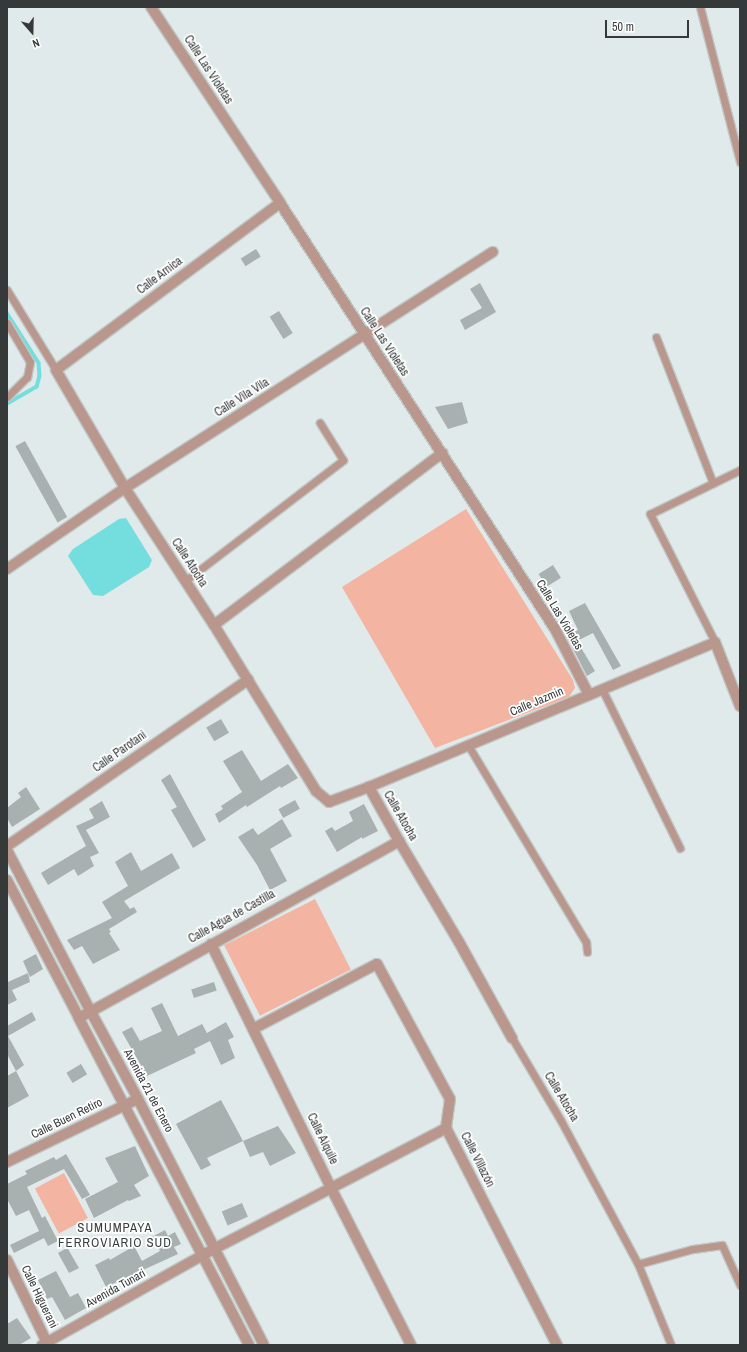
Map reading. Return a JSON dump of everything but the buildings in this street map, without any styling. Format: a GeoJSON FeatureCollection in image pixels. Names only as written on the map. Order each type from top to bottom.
{"type":"FeatureCollection","features":[{"type":"Feature","properties":{"kind":"street","name":"Calle Las Violetas"},"geometry":{"type":"LineString","coordinates":[[151,7],[280,203],[555,629],[589,695]]}},
{"type":"Feature","properties":{"kind":"street","name":"Calle Arnica"},"geometry":{"type":"LineString","coordinates":[[56,370],[280,203]]}},
{"type":"Feature","properties":{"kind":"street","name":"Calle Vila Vila"},"geometry":{"type":"LineString","coordinates":[[7,568],[124,488],[493,252]]}},
{"type":"Feature","properties":{"kind":"street","name":"Calle Atocha"},"geometry":{"type":"LineString","coordinates":[[56,370],[124,488],[214,625],[316,791],[329,802],[369,787],[459,942],[512,1038]]}},
{"type":"Feature","properties":{"kind":"street"},"geometry":{"type":"LineString","coordinates":[[214,625],[442,453]]}},
{"type":"Feature","properties":{"kind":"street"},"geometry":{"type":"LineString","coordinates":[[715,642],[740,706]]}},
{"type":"Feature","properties":{"kind":"street","name":"Calle Jazmin"},"geometry":{"type":"LineString","coordinates":[[369,787],[715,642]]}},
{"type":"Feature","properties":{"kind":"street","name":"Calle Parotani"},"geometry":{"type":"LineString","coordinates":[[7,846],[248,680]]}},
{"type":"Feature","properties":{"kind":"street","name":"Calle Agua de Castilla"},"geometry":{"type":"LineString","coordinates":[[79,1018],[210,944],[399,841]]}},
{"type":"Feature","properties":{"kind":"street","name":"Avenida 21 de Enero"},"geometry":{"type":"LineString","coordinates":[[7,850],[138,1099],[264,1345]]}},
{"type":"Feature","properties":{"kind":"street"},"geometry":{"type":"LineString","coordinates":[[7,880],[249,1345]]}},
{"type":"Feature","properties":{"kind":"street","name":"Calle Aiquile"},"geometry":{"type":"LineString","coordinates":[[210,944],[411,1345]]}},
{"type":"Feature","properties":{"kind":"street","name":"Calle Villazón"},"geometry":{"type":"LineString","coordinates":[[253,1029],[377,964],[450,1099],[446,1128],[557,1345]]}},
{"type":"Feature","properties":{"kind":"street","name":"Calle Buen Retiro"},"geometry":{"type":"LineString","coordinates":[[7,1162],[138,1099]]}},
{"type":"Feature","properties":{"kind":"street","name":"Avenida Tunari"},"geometry":{"type":"LineString","coordinates":[[45,1344],[214,1249],[446,1128]]}},
{"type":"Feature","properties":{"kind":"street","name":"Calle Higuerani"},"geometry":{"type":"LineString","coordinates":[[7,1260],[45,1344]]}},
{"type":"Feature","properties":{"kind":"lane"},"geometry":{"type":"LineString","coordinates":[[700,7],[740,162]]}},
{"type":"Feature","properties":{"kind":"lane"},"geometry":{"type":"LineString","coordinates":[[7,290],[56,370]]}},
{"type":"Feature","properties":{"kind":"lane"},"geometry":{"type":"LineString","coordinates":[[7,323],[30,362],[27,377],[7,397]]}},
{"type":"Feature","properties":{"kind":"lane"},"geometry":{"type":"LineString","coordinates":[[656,337],[713,483]]}},
{"type":"Feature","properties":{"kind":"lane"},"geometry":{"type":"LineString","coordinates":[[185,581],[343,460],[320,423]]}},
{"type":"Feature","properties":{"kind":"lane"},"geometry":{"type":"LineString","coordinates":[[715,642],[650,514],[740,470]]}},
{"type":"Feature","properties":{"kind":"lane"},"geometry":{"type":"LineString","coordinates":[[602,689],[680,848]]}},
{"type":"Feature","properties":{"kind":"lane"},"geometry":{"type":"LineString","coordinates":[[468,745],[586,942],[587,952]]}},
{"type":"Feature","properties":{"kind":"lane","name":"Calle Atocha"},"geometry":{"type":"LineString","coordinates":[[512,1038],[561,1121],[638,1264],[671,1345]]}},
{"type":"Feature","properties":{"kind":"lane"},"geometry":{"type":"LineString","coordinates":[[638,1264],[693,1249],[722,1245],[740,1285]]}},
{"type":"Feature","properties":{"kind":"shaded area"},"geometry":{"type":"Polygon","coordinates":[[[466,509],[573,680],[575,688],[569,697],[435,748],[342,587],[466,509]]]}},
{"type":"Feature","properties":{"kind":"shaded area"},"geometry":{"type":"Polygon","coordinates":[[[315,899],[351,969],[260,1016],[224,945],[315,899]]]}},
{"type":"Feature","properties":{"kind":"shaded area"},"geometry":{"type":"Polygon","coordinates":[[[64,1173],[88,1218],[59,1234],[35,1188],[64,1173]]]}},
{"type":"Feature","properties":{"kind":"water"},"geometry":{"type":"Polygon","coordinates":[[[126,518],[152,560],[149,567],[103,596],[93,595],[68,556],[73,549],[119,519],[126,518]]]}},
{"type":"Feature","properties":{"kind":"waterway"},"geometry":{"type":"LineString","coordinates":[[7,313],[39,363],[40,376],[37,387],[7,404]]}},
{"type":"Feature","properties":{"kind":"district","name":"SUMUMPAYA FERROVIARIO SUD"},"geometry":{"type":"Point","coordinates":[115,1236]}}]}
